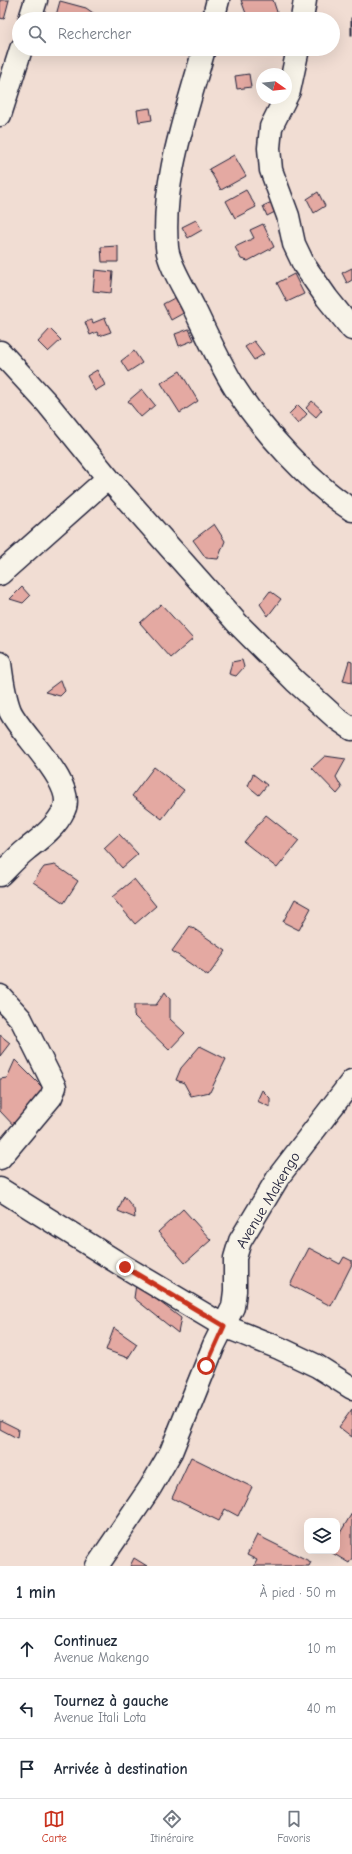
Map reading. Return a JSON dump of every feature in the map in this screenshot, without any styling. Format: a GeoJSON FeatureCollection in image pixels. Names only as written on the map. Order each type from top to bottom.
{"type":"FeatureCollection","features":[{"type":"Feature","properties":{"kind":"street"},"geometry":{"type":"LineString","coordinates":[[32,12],[36,0]]}},
{"type":"Feature","properties":{"kind":"street"},"geometry":{"type":"LineString","coordinates":[[215,12],[218,0]]}},
{"type":"Feature","properties":{"kind":"street"},"geometry":{"type":"LineString","coordinates":[[303,12],[305,0]]}},
{"type":"Feature","properties":{"kind":"street"},"geometry":{"type":"LineString","coordinates":[[2,105],[19,56]]}},
{"type":"Feature","properties":{"kind":"street"},"geometry":{"type":"LineString","coordinates":[[202,56],[168,184],[166,219],[167,249],[177,274],[215,353],[236,389],[268,432],[294,461],[343,504],[352,510]]}},
{"type":"Feature","properties":{"kind":"street"},"geometry":{"type":"LineString","coordinates":[[296,56],[289,91],[271,127],[269,148],[271,170],[288,216],[294,244],[304,264],[327,298],[352,329]]}},
{"type":"Feature","properties":{"kind":"street"},"geometry":{"type":"LineString","coordinates":[[0,352],[47,402],[108,478],[238,624],[336,718],[352,729]]}},
{"type":"Feature","properties":{"kind":"street"},"geometry":{"type":"LineString","coordinates":[[0,574],[108,478]]}},
{"type":"Feature","properties":{"kind":"street"},"geometry":{"type":"LineString","coordinates":[[0,663],[2,682],[11,712],[56,774],[66,794],[67,802],[54,827],[0,875]]}},
{"type":"Feature","properties":{"kind":"street"},"geometry":{"type":"LineString","coordinates":[[0,996],[21,1019],[55,1087],[51,1097],[0,1158]]}},
{"type":"Feature","properties":{"kind":"street","name":"Avenue Makengo"},"geometry":{"type":"LineString","coordinates":[[97,1566],[150,1488],[171,1452],[232,1307],[235,1291],[235,1258],[240,1241],[278,1176],[352,1081]]}},
{"type":"Feature","properties":{"kind":"street"},"geometry":{"type":"LineString","coordinates":[[0,1189],[125,1267],[224,1326],[279,1348],[317,1366],[352,1388]]}},
{"type":"Feature","properties":{"kind":"building"},"geometry":{"type":"Polygon","coordinates":[[[0,0],[9,0],[4,19],[0,18],[0,0]]]}},
{"type":"Feature","properties":{"kind":"building"},"geometry":{"type":"Polygon","coordinates":[[[241,0],[273,0],[277,12],[245,12],[241,0]]]}},
{"type":"Feature","properties":{"kind":"building"},"geometry":{"type":"Polygon","coordinates":[[[60,1],[86,8],[92,12],[57,12],[60,1]]]}},
{"type":"Feature","properties":{"kind":"building"},"geometry":{"type":"Polygon","coordinates":[[[352,18],[352,35],[351,35],[352,18]]]}},
{"type":"Feature","properties":{"kind":"building"},"geometry":{"type":"Polygon","coordinates":[[[249,74],[251,87],[237,89],[235,76],[249,74]]]}},
{"type":"Feature","properties":{"kind":"building"},"geometry":{"type":"Polygon","coordinates":[[[150,108],[152,120],[139,122],[137,110],[150,108]]]}},
{"type":"Feature","properties":{"kind":"building"},"geometry":{"type":"Polygon","coordinates":[[[234,155],[246,176],[221,190],[209,169],[234,155]]]}},
{"type":"Feature","properties":{"kind":"building"},"geometry":{"type":"Polygon","coordinates":[[[246,190],[256,207],[235,218],[226,201],[246,190]]]}},
{"type":"Feature","properties":{"kind":"building"},"geometry":{"type":"Polygon","coordinates":[[[318,192],[325,206],[314,213],[307,199],[318,192]]]}},
{"type":"Feature","properties":{"kind":"building"},"geometry":{"type":"Polygon","coordinates":[[[274,201],[279,210],[267,216],[263,206],[274,201]]]}},
{"type":"Feature","properties":{"kind":"building"},"geometry":{"type":"Polygon","coordinates":[[[196,220],[202,230],[188,238],[182,227],[196,220]]]}},
{"type":"Feature","properties":{"kind":"building"},"geometry":{"type":"Polygon","coordinates":[[[263,224],[274,247],[248,261],[241,259],[235,247],[254,238],[250,230],[263,224]]]}},
{"type":"Feature","properties":{"kind":"building"},"geometry":{"type":"Polygon","coordinates":[[[118,246],[118,262],[102,262],[101,247],[118,246]]]}},
{"type":"Feature","properties":{"kind":"building"},"geometry":{"type":"Polygon","coordinates":[[[352,268],[352,280],[347,283],[342,273],[352,268]]]}},
{"type":"Feature","properties":{"kind":"building"},"geometry":{"type":"Polygon","coordinates":[[[95,270],[113,272],[111,293],[93,291],[95,270]]]}},
{"type":"Feature","properties":{"kind":"building"},"geometry":{"type":"Polygon","coordinates":[[[294,274],[304,294],[287,302],[277,283],[294,274]]]}},
{"type":"Feature","properties":{"kind":"building"},"geometry":{"type":"Polygon","coordinates":[[[180,295],[189,310],[171,320],[163,304],[180,295]]]}},
{"type":"Feature","properties":{"kind":"building"},"geometry":{"type":"Polygon","coordinates":[[[105,318],[111,332],[99,336],[97,332],[90,335],[85,322],[92,320],[93,323],[105,318]]]}},
{"type":"Feature","properties":{"kind":"building"},"geometry":{"type":"Polygon","coordinates":[[[50,329],[61,340],[48,352],[38,342],[50,329]]]}},
{"type":"Feature","properties":{"kind":"building"},"geometry":{"type":"Polygon","coordinates":[[[189,329],[194,340],[179,346],[175,334],[189,329]]]}},
{"type":"Feature","properties":{"kind":"building"},"geometry":{"type":"Polygon","coordinates":[[[254,341],[264,354],[254,360],[245,347],[254,341]]]}},
{"type":"Feature","properties":{"kind":"building"},"geometry":{"type":"Polygon","coordinates":[[[134,351],[142,363],[128,372],[121,361],[134,351]]]}},
{"type":"Feature","properties":{"kind":"building"},"geometry":{"type":"Polygon","coordinates":[[[97,370],[105,385],[95,391],[87,376],[97,370]]]}},
{"type":"Feature","properties":{"kind":"building"},"geometry":{"type":"Polygon","coordinates":[[[180,371],[198,401],[180,413],[161,383],[180,371]]]}},
{"type":"Feature","properties":{"kind":"building"},"geometry":{"type":"Polygon","coordinates":[[[142,389],[155,405],[141,417],[128,401],[142,389]]]}},
{"type":"Feature","properties":{"kind":"building"},"geometry":{"type":"Polygon","coordinates":[[[312,401],[322,410],[316,417],[306,408],[312,401]]]}},
{"type":"Feature","properties":{"kind":"building"},"geometry":{"type":"Polygon","coordinates":[[[298,405],[307,414],[298,424],[289,414],[298,405]]]}},
{"type":"Feature","properties":{"kind":"building"},"geometry":{"type":"Polygon","coordinates":[[[214,524],[225,541],[218,559],[206,558],[193,540],[214,524]]]}},
{"type":"Feature","properties":{"kind":"building"},"geometry":{"type":"Polygon","coordinates":[[[22,587],[30,596],[23,603],[10,599],[22,587]]]}},
{"type":"Feature","properties":{"kind":"building"},"geometry":{"type":"Polygon","coordinates":[[[270,591],[281,599],[268,616],[260,604],[270,591]]]}},
{"type":"Feature","properties":{"kind":"building"},"geometry":{"type":"Polygon","coordinates":[[[161,604],[193,639],[171,658],[140,623],[161,604]]]}},
{"type":"Feature","properties":{"kind":"building"},"geometry":{"type":"Polygon","coordinates":[[[242,660],[244,667],[236,676],[229,674],[232,662],[242,660]]]}},
{"type":"Feature","properties":{"kind":"building"},"geometry":{"type":"Polygon","coordinates":[[[349,661],[352,662],[352,683],[343,681],[349,661]]]}},
{"type":"Feature","properties":{"kind":"building"},"geometry":{"type":"Polygon","coordinates":[[[61,680],[65,691],[60,696],[45,692],[61,680]]]}},
{"type":"Feature","properties":{"kind":"building"},"geometry":{"type":"Polygon","coordinates":[[[325,756],[346,759],[336,777],[342,788],[337,794],[312,768],[325,756]]]}},
{"type":"Feature","properties":{"kind":"building"},"geometry":{"type":"Polygon","coordinates":[[[154,767],[184,790],[162,819],[132,796],[154,767]]]}},
{"type":"Feature","properties":{"kind":"building"},"geometry":{"type":"Polygon","coordinates":[[[253,774],[267,785],[259,795],[248,786],[253,774]]]}},
{"type":"Feature","properties":{"kind":"building"},"geometry":{"type":"Polygon","coordinates":[[[266,815],[299,841],[277,868],[244,842],[266,815]]]}},
{"type":"Feature","properties":{"kind":"building"},"geometry":{"type":"Polygon","coordinates":[[[119,834],[138,854],[122,868],[104,848],[119,834]]]}},
{"type":"Feature","properties":{"kind":"building"},"geometry":{"type":"Polygon","coordinates":[[[55,865],[78,881],[64,903],[33,882],[44,867],[55,865]]]}},
{"type":"Feature","properties":{"kind":"building"},"geometry":{"type":"Polygon","coordinates":[[[134,879],[156,906],[135,924],[112,897],[134,879]]]}},
{"type":"Feature","properties":{"kind":"building"},"geometry":{"type":"Polygon","coordinates":[[[295,899],[311,908],[299,930],[283,922],[295,899]]]}},
{"type":"Feature","properties":{"kind":"building"},"geometry":{"type":"Polygon","coordinates":[[[190,926],[226,951],[208,976],[172,951],[190,926]]]}},
{"type":"Feature","properties":{"kind":"building"},"geometry":{"type":"Polygon","coordinates":[[[165,992],[170,999],[170,1019],[185,1033],[169,1050],[134,1016],[134,1005],[156,1005],[165,992]]]}},
{"type":"Feature","properties":{"kind":"building"},"geometry":{"type":"Polygon","coordinates":[[[0,1035],[10,1043],[0,1056],[0,1035]]]}},
{"type":"Feature","properties":{"kind":"building"},"geometry":{"type":"Polygon","coordinates":[[[200,1046],[226,1059],[210,1092],[191,1096],[184,1083],[176,1080],[181,1068],[200,1046]]]}},
{"type":"Feature","properties":{"kind":"building"},"geometry":{"type":"Polygon","coordinates":[[[15,1060],[50,1095],[16,1128],[0,1111],[0,1079],[7,1078],[15,1060]]]}},
{"type":"Feature","properties":{"kind":"building"},"geometry":{"type":"Polygon","coordinates":[[[262,1090],[270,1098],[270,1107],[257,1101],[262,1090]]]}},
{"type":"Feature","properties":{"kind":"building"},"geometry":{"type":"Polygon","coordinates":[[[124,1196],[134,1209],[135,1218],[118,1211],[124,1196]]]}},
{"type":"Feature","properties":{"kind":"building"},"geometry":{"type":"Polygon","coordinates":[[[183,1209],[211,1240],[185,1263],[158,1232],[183,1209]]]}},
{"type":"Feature","properties":{"kind":"building"},"geometry":{"type":"Polygon","coordinates":[[[309,1248],[340,1264],[344,1257],[352,1261],[352,1264],[331,1306],[290,1285],[309,1248]]]}},
{"type":"Feature","properties":{"kind":"building"},"geometry":{"type":"Polygon","coordinates":[[[136,1284],[181,1318],[178,1333],[134,1298],[136,1284]]]}},
{"type":"Feature","properties":{"kind":"building"},"geometry":{"type":"Polygon","coordinates":[[[114,1328],[137,1344],[128,1358],[106,1350],[114,1328]]]}},
{"type":"Feature","properties":{"kind":"building"},"geometry":{"type":"Polygon","coordinates":[[[352,1409],[352,1437],[339,1427],[352,1409]]]}},
{"type":"Feature","properties":{"kind":"building"},"geometry":{"type":"Polygon","coordinates":[[[0,1420],[18,1429],[17,1438],[0,1429],[0,1420]]]}},
{"type":"Feature","properties":{"kind":"building"},"geometry":{"type":"Polygon","coordinates":[[[191,1457],[252,1487],[238,1516],[225,1509],[219,1521],[172,1498],[191,1457]]]}},
{"type":"Feature","properties":{"kind":"building"},"geometry":{"type":"Polygon","coordinates":[[[352,1513],[352,1558],[349,1563],[334,1554],[340,1554],[340,1533],[352,1513]]]}},
{"type":"Feature","properties":{"kind":"building"},"geometry":{"type":"Polygon","coordinates":[[[257,1535],[311,1562],[309,1566],[254,1566],[257,1560],[247,1555],[257,1535]]]}},
{"type":"Feature","properties":{"kind":"building"},"geometry":{"type":"Polygon","coordinates":[[[134,1558],[147,1566],[130,1566],[134,1558]]]}},
{"type":"Feature","properties":{"kind":"route"},"geometry":{"type":"LineString","coordinates":[[125,1267],[224,1326],[214,1345],[206,1366]]}}]}
